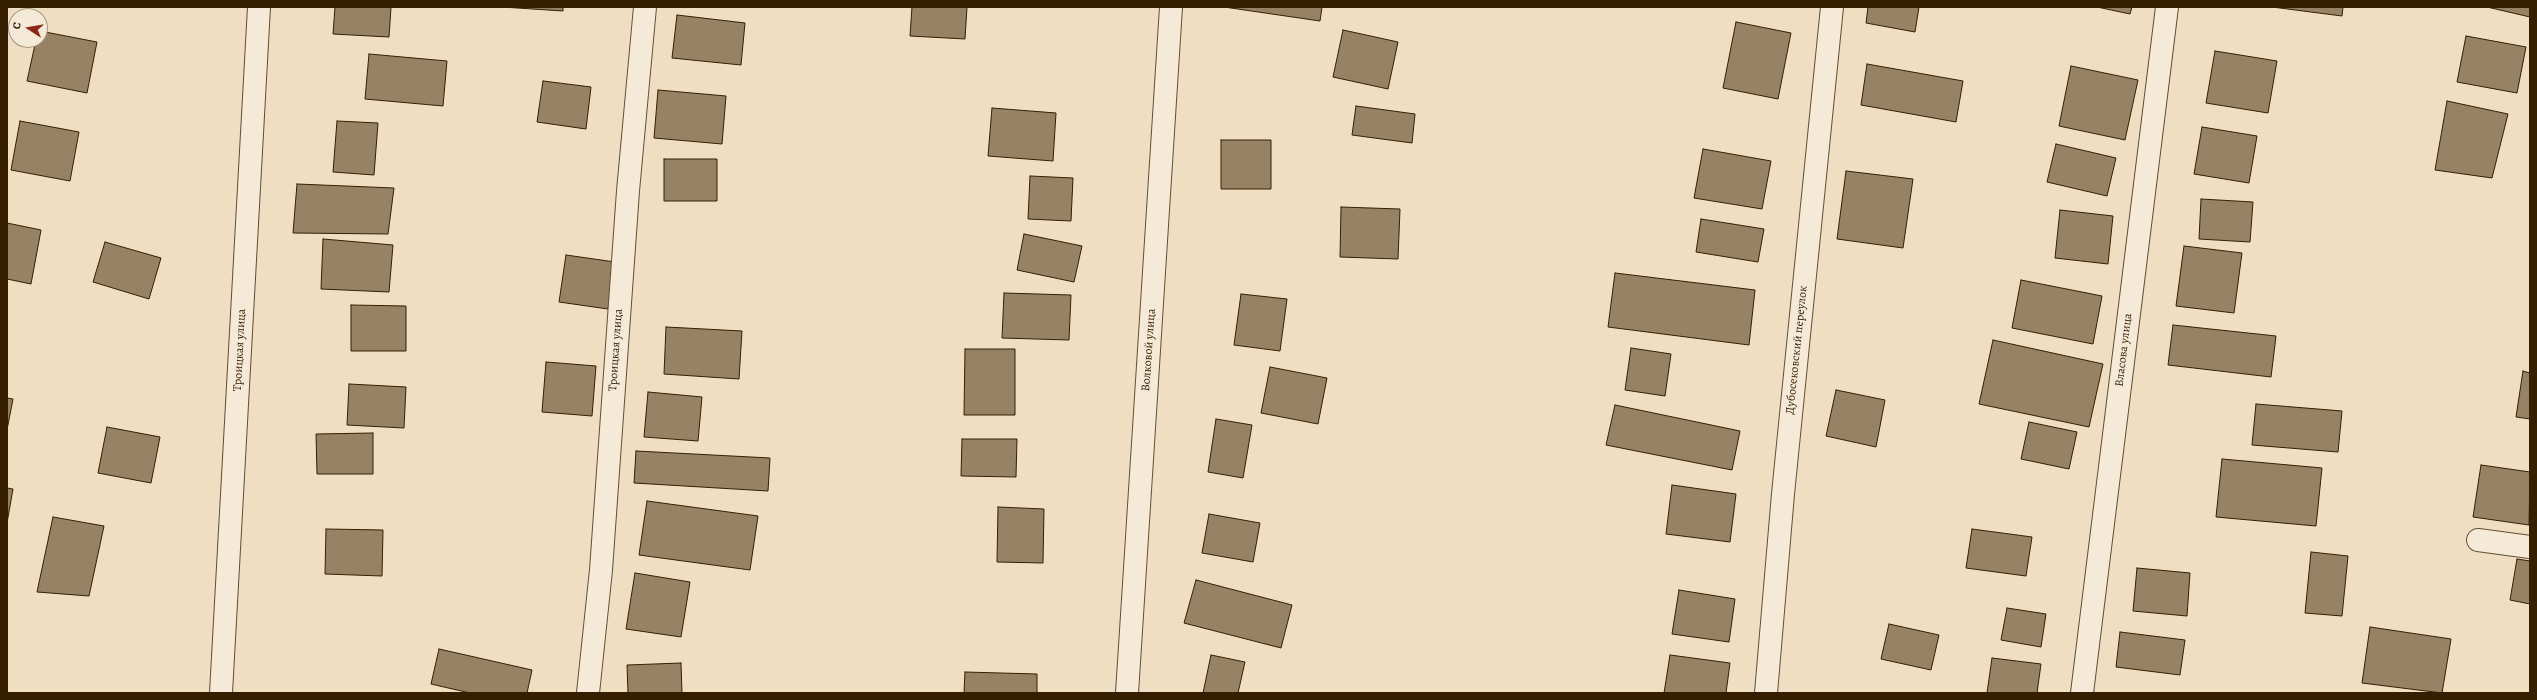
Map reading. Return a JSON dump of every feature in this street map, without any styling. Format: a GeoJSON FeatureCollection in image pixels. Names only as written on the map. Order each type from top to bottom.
{"type":"FeatureCollection","features":[{"type":"Feature","properties":{"kind":"street","name":"Троицкая улица"},"geometry":{"type":"LineString","coordinates":[[221,693],[259,7]]}},
{"type":"Feature","properties":{"kind":"street","name":"Троицкая улица"},"geometry":{"type":"LineString","coordinates":[[588,693],[601,570],[628,190],[645,7]]}},
{"type":"Feature","properties":{"kind":"street","name":"Волковой улица"},"geometry":{"type":"LineString","coordinates":[[1127,693],[1171,7]]}},
{"type":"Feature","properties":{"kind":"street","name":"Дубосековский переулок"},"geometry":{"type":"LineString","coordinates":[[1766,693],[1783,494],[1832,7]]}},
{"type":"Feature","properties":{"kind":"street","name":"Власова улица"},"geometry":{"type":"LineString","coordinates":[[2082,693],[2167,7]]}},
{"type":"Feature","properties":{"kind":"street"},"geometry":{"type":"LineString","coordinates":[[2478,540],[2530,547]]}},
{"type":"Feature","properties":{"kind":"building"},"geometry":{"type":"Polygon","coordinates":[[[335,7],[391,7],[389,37],[333,34],[335,7]]]}},
{"type":"Feature","properties":{"kind":"building"},"geometry":{"type":"Polygon","coordinates":[[[502,7],[563,7],[563,11],[502,7]]]}},
{"type":"Feature","properties":{"kind":"building"},"geometry":{"type":"Polygon","coordinates":[[[912,7],[967,7],[965,39],[910,36],[912,7]]]}},
{"type":"Feature","properties":{"kind":"building"},"geometry":{"type":"Polygon","coordinates":[[[1224,7],[1322,7],[1320,21],[1224,7]]]}},
{"type":"Feature","properties":{"kind":"building"},"geometry":{"type":"Polygon","coordinates":[[[1868,7],[1919,7],[1915,32],[1866,23],[1868,7]]]}},
{"type":"Feature","properties":{"kind":"building"},"geometry":{"type":"Polygon","coordinates":[[[2097,7],[2132,7],[2130,14],[2097,7]]]}},
{"type":"Feature","properties":{"kind":"building"},"geometry":{"type":"Polygon","coordinates":[[[2272,7],[2343,7],[2342,16],[2272,7]]]}},
{"type":"Feature","properties":{"kind":"building"},"geometry":{"type":"Polygon","coordinates":[[[2487,7],[2530,7],[2530,17],[2487,7]]]}},
{"type":"Feature","properties":{"kind":"building"},"geometry":{"type":"Polygon","coordinates":[[[677,15],[745,23],[741,65],[672,58],[677,15]]]}},
{"type":"Feature","properties":{"kind":"building"},"geometry":{"type":"Polygon","coordinates":[[[1736,22],[1791,33],[1778,99],[1723,88],[1736,22]]]}},
{"type":"Feature","properties":{"kind":"building"},"geometry":{"type":"Polygon","coordinates":[[[1343,30],[1398,42],[1388,89],[1333,77],[1343,30]]]}},
{"type":"Feature","properties":{"kind":"building"},"geometry":{"type":"Polygon","coordinates":[[[48,33],[97,42],[87,93],[27,81],[34,48],[48,48],[48,33]]]}},
{"type":"Feature","properties":{"kind":"building"},"geometry":{"type":"Polygon","coordinates":[[[2466,36],[2526,47],[2517,93],[2457,82],[2466,36]]]}},
{"type":"Feature","properties":{"kind":"building"},"geometry":{"type":"Polygon","coordinates":[[[2215,51],[2277,61],[2268,113],[2206,103],[2215,51]]]}},
{"type":"Feature","properties":{"kind":"building"},"geometry":{"type":"Polygon","coordinates":[[[369,54],[447,61],[443,106],[365,99],[369,54]]]}},
{"type":"Feature","properties":{"kind":"building"},"geometry":{"type":"Polygon","coordinates":[[[1867,64],[1963,81],[1956,122],[1861,105],[1867,64]]]}},
{"type":"Feature","properties":{"kind":"building"},"geometry":{"type":"Polygon","coordinates":[[[2071,66],[2138,80],[2125,140],[2059,126],[2071,66]]]}},
{"type":"Feature","properties":{"kind":"building"},"geometry":{"type":"Polygon","coordinates":[[[543,81],[591,87],[586,129],[537,122],[543,81]]]}},
{"type":"Feature","properties":{"kind":"building"},"geometry":{"type":"Polygon","coordinates":[[[658,90],[726,96],[722,144],[654,138],[658,90]]]}},
{"type":"Feature","properties":{"kind":"building"},"geometry":{"type":"Polygon","coordinates":[[[2447,101],[2508,114],[2492,178],[2435,170],[2447,101]]]}},
{"type":"Feature","properties":{"kind":"building"},"geometry":{"type":"Polygon","coordinates":[[[1356,106],[1415,114],[1412,143],[1352,135],[1356,106]]]}},
{"type":"Feature","properties":{"kind":"building"},"geometry":{"type":"Polygon","coordinates":[[[992,108],[1056,113],[1053,161],[988,156],[992,108]]]}},
{"type":"Feature","properties":{"kind":"building"},"geometry":{"type":"Polygon","coordinates":[[[20,121],[79,132],[70,181],[11,170],[20,121]]]}},
{"type":"Feature","properties":{"kind":"building"},"geometry":{"type":"Polygon","coordinates":[[[337,121],[378,123],[374,175],[333,172],[337,121]]]}},
{"type":"Feature","properties":{"kind":"building"},"geometry":{"type":"Polygon","coordinates":[[[2202,127],[2257,136],[2249,183],[2194,174],[2202,127]]]}},
{"type":"Feature","properties":{"kind":"building"},"geometry":{"type":"Polygon","coordinates":[[[1221,140],[1271,140],[1271,189],[1221,189],[1221,140]]]}},
{"type":"Feature","properties":{"kind":"building"},"geometry":{"type":"Polygon","coordinates":[[[2056,144],[2116,158],[2107,196],[2047,182],[2056,144]]]}},
{"type":"Feature","properties":{"kind":"building"},"geometry":{"type":"Polygon","coordinates":[[[1703,149],[1771,161],[1762,209],[1694,198],[1703,149]]]}},
{"type":"Feature","properties":{"kind":"building"},"geometry":{"type":"Polygon","coordinates":[[[664,159],[717,159],[717,201],[664,201],[664,159]]]}},
{"type":"Feature","properties":{"kind":"building"},"geometry":{"type":"Polygon","coordinates":[[[1846,171],[1913,179],[1903,248],[1837,239],[1846,171]]]}},
{"type":"Feature","properties":{"kind":"building"},"geometry":{"type":"Polygon","coordinates":[[[1030,176],[1073,178],[1071,221],[1028,219],[1030,176]]]}},
{"type":"Feature","properties":{"kind":"building"},"geometry":{"type":"Polygon","coordinates":[[[297,184],[394,188],[388,234],[293,233],[297,184]]]}},
{"type":"Feature","properties":{"kind":"building"},"geometry":{"type":"Polygon","coordinates":[[[2201,199],[2253,202],[2250,242],[2199,239],[2201,199]]]}},
{"type":"Feature","properties":{"kind":"building"},"geometry":{"type":"Polygon","coordinates":[[[1341,207],[1400,209],[1398,259],[1340,257],[1341,207]]]}},
{"type":"Feature","properties":{"kind":"building"},"geometry":{"type":"Polygon","coordinates":[[[2060,210],[2113,216],[2108,264],[2055,258],[2060,210]]]}},
{"type":"Feature","properties":{"kind":"building"},"geometry":{"type":"Polygon","coordinates":[[[1701,219],[1764,229],[1758,262],[1696,252],[1701,219]]]}},
{"type":"Feature","properties":{"kind":"building"},"geometry":{"type":"Polygon","coordinates":[[[7,223],[41,230],[31,284],[7,279],[7,223]]]}},
{"type":"Feature","properties":{"kind":"building"},"geometry":{"type":"Polygon","coordinates":[[[1024,234],[1082,246],[1074,282],[1017,270],[1024,234]]]}},
{"type":"Feature","properties":{"kind":"building"},"geometry":{"type":"Polygon","coordinates":[[[323,239],[393,245],[389,292],[321,289],[323,239]]]}},
{"type":"Feature","properties":{"kind":"building"},"geometry":{"type":"Polygon","coordinates":[[[105,242],[161,258],[149,299],[93,282],[105,242]]]}},
{"type":"Feature","properties":{"kind":"building"},"geometry":{"type":"Polygon","coordinates":[[[2184,246],[2242,253],[2234,313],[2176,306],[2184,246]]]}},
{"type":"Feature","properties":{"kind":"building"},"geometry":{"type":"Polygon","coordinates":[[[566,255],[615,262],[608,309],[559,302],[566,255]]]}},
{"type":"Feature","properties":{"kind":"building"},"geometry":{"type":"Polygon","coordinates":[[[1615,273],[1755,290],[1749,345],[1608,327],[1615,273]]]}},
{"type":"Feature","properties":{"kind":"building"},"geometry":{"type":"Polygon","coordinates":[[[2021,280],[2102,296],[2093,344],[2012,328],[2021,280]]]}},
{"type":"Feature","properties":{"kind":"building"},"geometry":{"type":"Polygon","coordinates":[[[1004,293],[1071,295],[1069,340],[1002,338],[1004,293]]]}},
{"type":"Feature","properties":{"kind":"building"},"geometry":{"type":"Polygon","coordinates":[[[1241,294],[1287,299],[1280,351],[1234,345],[1241,294]]]}},
{"type":"Feature","properties":{"kind":"building"},"geometry":{"type":"Polygon","coordinates":[[[351,305],[406,306],[406,351],[351,351],[351,305]]]}},
{"type":"Feature","properties":{"kind":"building"},"geometry":{"type":"Polygon","coordinates":[[[2173,325],[2276,336],[2271,377],[2168,365],[2173,325]]]}},
{"type":"Feature","properties":{"kind":"building"},"geometry":{"type":"Polygon","coordinates":[[[666,327],[742,331],[739,379],[664,374],[666,327]]]}},
{"type":"Feature","properties":{"kind":"building"},"geometry":{"type":"Polygon","coordinates":[[[1993,340],[2103,364],[2089,427],[1979,404],[1993,340]]]}},
{"type":"Feature","properties":{"kind":"building"},"geometry":{"type":"Polygon","coordinates":[[[1631,348],[1671,354],[1665,396],[1625,390],[1631,348]]]}},
{"type":"Feature","properties":{"kind":"building"},"geometry":{"type":"Polygon","coordinates":[[[965,349],[1015,349],[1015,415],[964,415],[965,349]]]}},
{"type":"Feature","properties":{"kind":"building"},"geometry":{"type":"Polygon","coordinates":[[[546,362],[596,366],[592,416],[542,412],[546,362]]]}},
{"type":"Feature","properties":{"kind":"building"},"geometry":{"type":"Polygon","coordinates":[[[1270,367],[1327,378],[1318,424],[1261,413],[1270,367]]]}},
{"type":"Feature","properties":{"kind":"building"},"geometry":{"type":"Polygon","coordinates":[[[2523,371],[2530,373],[2530,419],[2516,417],[2523,371]]]}},
{"type":"Feature","properties":{"kind":"building"},"geometry":{"type":"Polygon","coordinates":[[[349,384],[406,387],[404,428],[347,425],[349,384]]]}},
{"type":"Feature","properties":{"kind":"building"},"geometry":{"type":"Polygon","coordinates":[[[1836,390],[1885,400],[1876,447],[1826,436],[1836,390]]]}},
{"type":"Feature","properties":{"kind":"building"},"geometry":{"type":"Polygon","coordinates":[[[648,392],[702,397],[698,441],[644,437],[648,392]]]}},
{"type":"Feature","properties":{"kind":"building"},"geometry":{"type":"Polygon","coordinates":[[[7,398],[13,399],[7,430],[7,398]]]}},
{"type":"Feature","properties":{"kind":"building"},"geometry":{"type":"Polygon","coordinates":[[[2256,404],[2342,411],[2338,452],[2252,445],[2256,404]]]}},
{"type":"Feature","properties":{"kind":"building"},"geometry":{"type":"Polygon","coordinates":[[[1615,405],[1740,431],[1732,470],[1606,445],[1615,405]]]}},
{"type":"Feature","properties":{"kind":"building"},"geometry":{"type":"Polygon","coordinates":[[[1216,419],[1252,425],[1243,478],[1208,472],[1216,419]]]}},
{"type":"Feature","properties":{"kind":"building"},"geometry":{"type":"Polygon","coordinates":[[[2029,422],[2077,432],[2069,469],[2021,459],[2029,422]]]}},
{"type":"Feature","properties":{"kind":"building"},"geometry":{"type":"Polygon","coordinates":[[[107,427],[160,437],[151,483],[98,473],[107,427]]]}},
{"type":"Feature","properties":{"kind":"building"},"geometry":{"type":"Polygon","coordinates":[[[373,433],[373,474],[317,474],[316,434],[373,433]]]}},
{"type":"Feature","properties":{"kind":"building"},"geometry":{"type":"Polygon","coordinates":[[[962,439],[1017,439],[1016,477],[961,476],[962,439]]]}},
{"type":"Feature","properties":{"kind":"building"},"geometry":{"type":"Polygon","coordinates":[[[636,451],[770,458],[768,491],[634,483],[636,451]]]}},
{"type":"Feature","properties":{"kind":"building"},"geometry":{"type":"Polygon","coordinates":[[[2222,459],[2322,468],[2316,526],[2216,517],[2222,459]]]}},
{"type":"Feature","properties":{"kind":"building"},"geometry":{"type":"Polygon","coordinates":[[[2481,465],[2530,472],[2529,525],[2473,517],[2481,465]]]}},
{"type":"Feature","properties":{"kind":"building"},"geometry":{"type":"Polygon","coordinates":[[[1672,485],[1736,494],[1730,542],[1666,534],[1672,485]]]}},
{"type":"Feature","properties":{"kind":"building"},"geometry":{"type":"Polygon","coordinates":[[[7,488],[13,489],[7,523],[7,488]]]}},
{"type":"Feature","properties":{"kind":"building"},"geometry":{"type":"Polygon","coordinates":[[[647,501],[758,516],[750,570],[639,555],[647,501]]]}},
{"type":"Feature","properties":{"kind":"building"},"geometry":{"type":"Polygon","coordinates":[[[998,507],[1044,509],[1043,563],[997,562],[998,507]]]}},
{"type":"Feature","properties":{"kind":"building"},"geometry":{"type":"Polygon","coordinates":[[[1209,514],[1260,523],[1253,562],[1202,553],[1209,514]]]}},
{"type":"Feature","properties":{"kind":"building"},"geometry":{"type":"Polygon","coordinates":[[[53,517],[104,526],[89,596],[37,592],[53,517]]]}},
{"type":"Feature","properties":{"kind":"building"},"geometry":{"type":"Polygon","coordinates":[[[326,529],[383,530],[382,576],[325,574],[326,529]]]}},
{"type":"Feature","properties":{"kind":"building"},"geometry":{"type":"Polygon","coordinates":[[[1972,529],[2032,537],[2026,576],[1966,568],[1972,529]]]}},
{"type":"Feature","properties":{"kind":"building"},"geometry":{"type":"Polygon","coordinates":[[[2311,552],[2348,556],[2342,616],[2305,613],[2311,552]]]}},
{"type":"Feature","properties":{"kind":"building"},"geometry":{"type":"Polygon","coordinates":[[[2517,559],[2530,561],[2530,604],[2510,600],[2517,559]]]}},
{"type":"Feature","properties":{"kind":"building"},"geometry":{"type":"Polygon","coordinates":[[[2137,568],[2190,573],[2187,616],[2133,611],[2137,568]]]}},
{"type":"Feature","properties":{"kind":"building"},"geometry":{"type":"Polygon","coordinates":[[[635,573],[690,582],[681,637],[626,629],[635,573]]]}},
{"type":"Feature","properties":{"kind":"building"},"geometry":{"type":"Polygon","coordinates":[[[1196,580],[1292,605],[1281,648],[1184,623],[1196,580]]]}},
{"type":"Feature","properties":{"kind":"building"},"geometry":{"type":"Polygon","coordinates":[[[1679,590],[1735,599],[1729,642],[1672,634],[1679,590]]]}},
{"type":"Feature","properties":{"kind":"building"},"geometry":{"type":"Polygon","coordinates":[[[2007,608],[2046,614],[2041,647],[2001,640],[2007,608]]]}},
{"type":"Feature","properties":{"kind":"building"},"geometry":{"type":"Polygon","coordinates":[[[1889,624],[1939,635],[1931,670],[1881,659],[1889,624]]]}},
{"type":"Feature","properties":{"kind":"building"},"geometry":{"type":"Polygon","coordinates":[[[2370,627],[2451,639],[2442,693],[2362,683],[2370,627]]]}},
{"type":"Feature","properties":{"kind":"building"},"geometry":{"type":"Polygon","coordinates":[[[2120,632],[2185,640],[2180,675],[2116,667],[2120,632]]]}},
{"type":"Feature","properties":{"kind":"building"},"geometry":{"type":"Polygon","coordinates":[[[439,649],[532,670],[527,693],[470,693],[431,684],[439,649]]]}},
{"type":"Feature","properties":{"kind":"building"},"geometry":{"type":"Polygon","coordinates":[[[1211,655],[1245,662],[1238,693],[1203,693],[1211,655]]]}},
{"type":"Feature","properties":{"kind":"building"},"geometry":{"type":"Polygon","coordinates":[[[1670,655],[1730,663],[1726,693],[1664,693],[1670,655]]]}},
{"type":"Feature","properties":{"kind":"building"},"geometry":{"type":"Polygon","coordinates":[[[1992,658],[2041,664],[2037,693],[1987,693],[1992,658]]]}},
{"type":"Feature","properties":{"kind":"building"},"geometry":{"type":"Polygon","coordinates":[[[681,663],[682,693],[628,693],[627,665],[681,663]]]}},
{"type":"Feature","properties":{"kind":"building"},"geometry":{"type":"Polygon","coordinates":[[[965,672],[1037,674],[1037,693],[964,693],[965,672]]]}}]}
